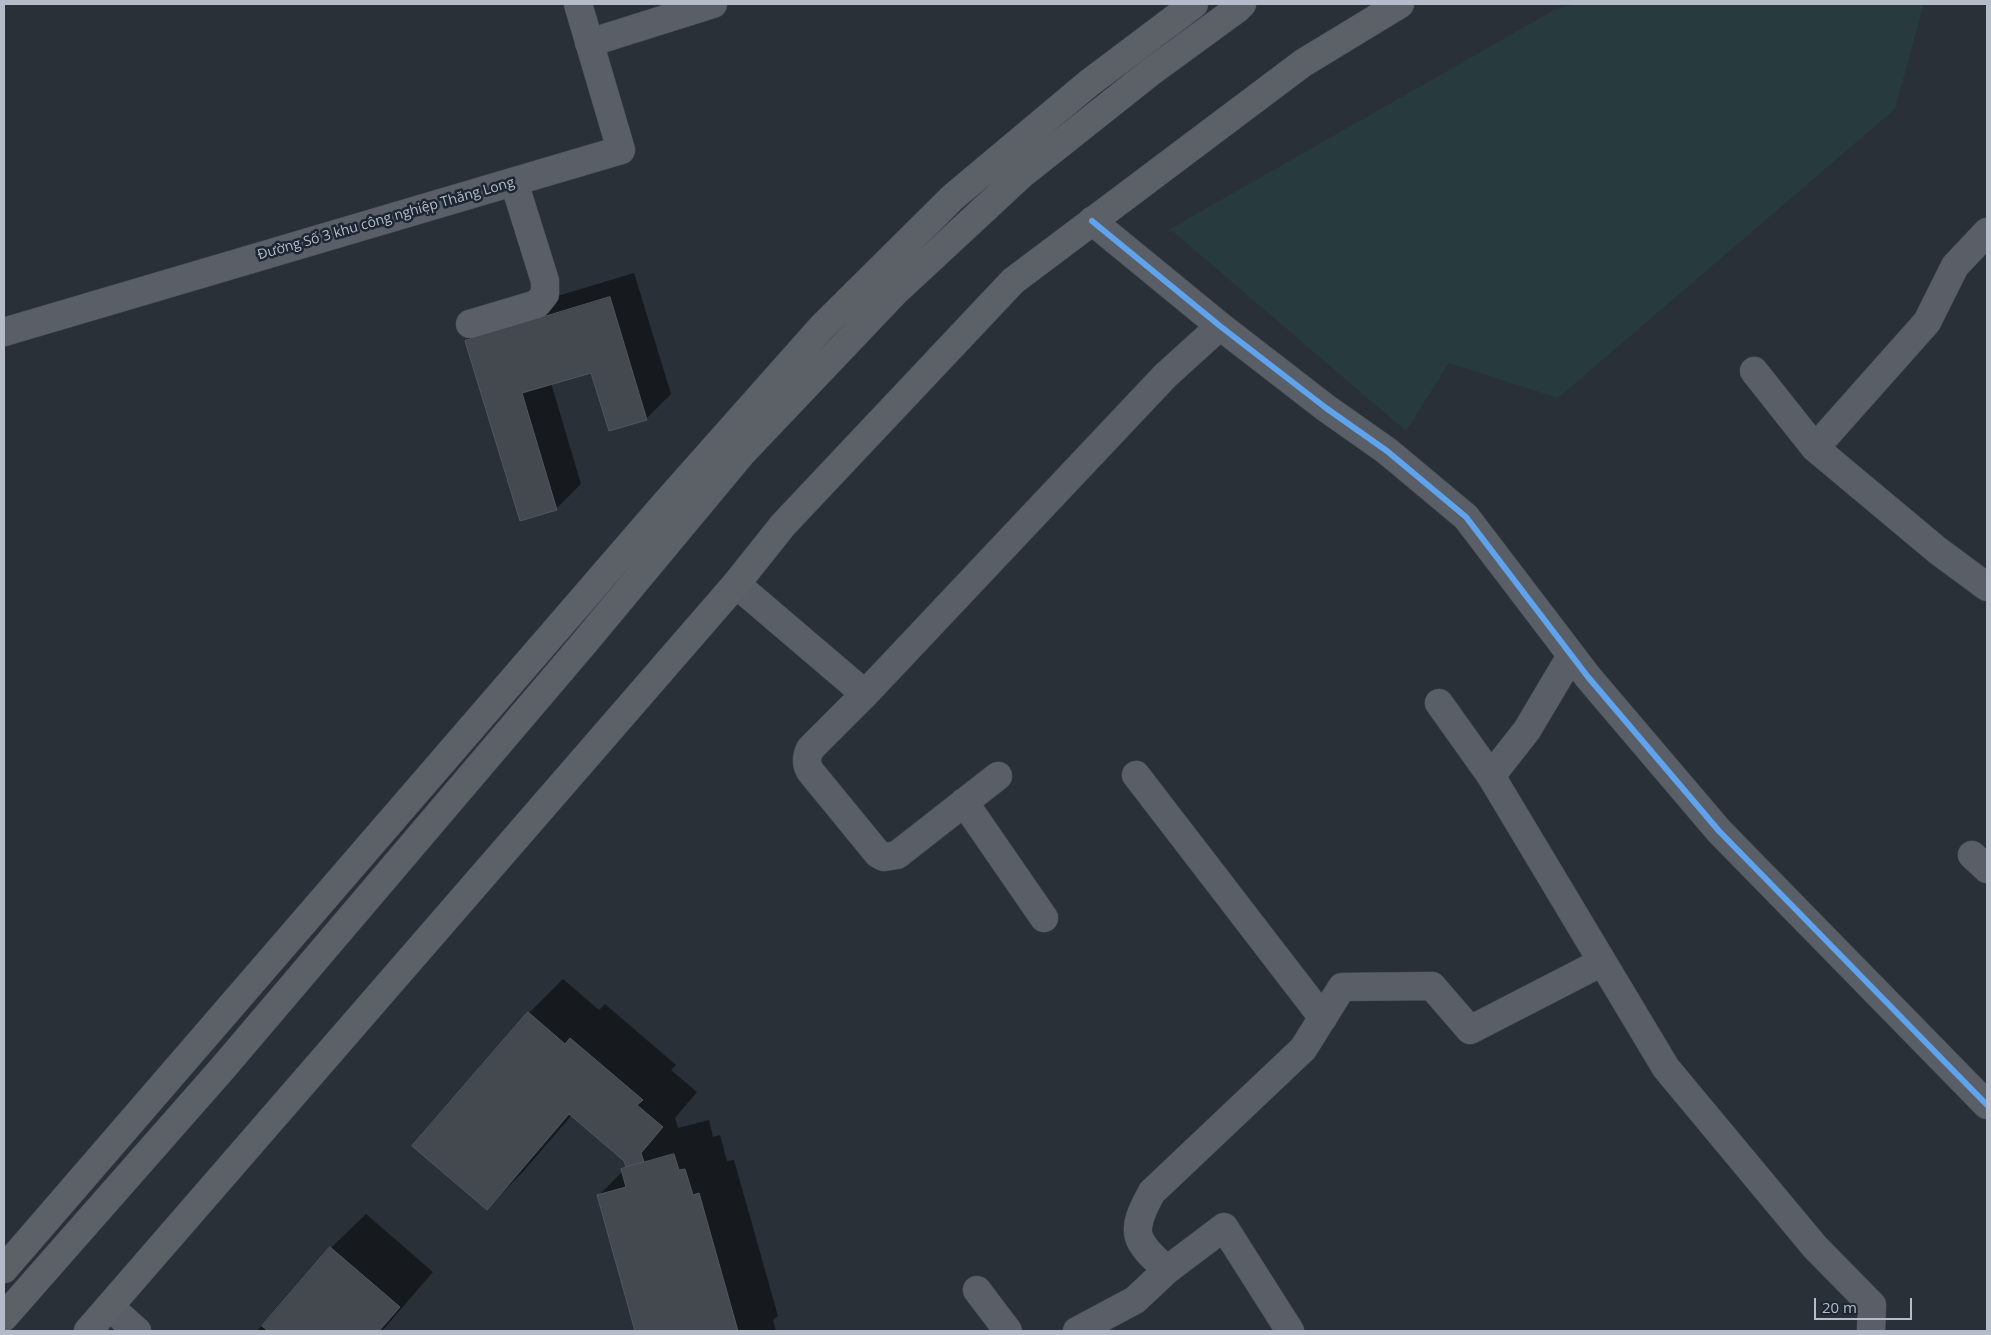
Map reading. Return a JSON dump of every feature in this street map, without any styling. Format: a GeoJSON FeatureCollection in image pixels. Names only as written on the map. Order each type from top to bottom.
{"type":"FeatureCollection","features":[{"type":"Feature","properties":{"kind":"main road"},"geometry":{"type":"LineString","coordinates":[[4,1269],[664,505],[822,327],[953,197],[1082,89],[1194,4]]}},
{"type":"Feature","properties":{"kind":"main road"},"geometry":{"type":"LineString","coordinates":[[4,1317],[222,1069],[742,453],[895,292],[1021,175],[1144,77],[1242,4]]}},
{"type":"Feature","properties":{"kind":"main road"},"geometry":{"type":"LineString","coordinates":[[88,1331],[736,584],[783,525],[1013,281],[1303,63],[1400,4]]}},
{"type":"Feature","properties":{"kind":"street","name":"Đường Số 3 khu công nghiệp Thăng Long"},"geometry":{"type":"LineString","coordinates":[[4,332],[621,150],[578,4]]}},
{"type":"Feature","properties":{"kind":"street"},"geometry":{"type":"LineString","coordinates":[[589,43],[713,4]]}},
{"type":"Feature","properties":{"kind":"street"},"geometry":{"type":"LineString","coordinates":[[470,324],[536,304],[545,294],[545,281],[514,182]]}},
{"type":"Feature","properties":{"kind":"street"},"geometry":{"type":"LineString","coordinates":[[1092,221],[1220,326],[1326,408],[1387,451],[1466,517],[1571,656],[1719,831],[1987,1105]]}},
{"type":"Feature","properties":{"kind":"street"},"geometry":{"type":"LineString","coordinates":[[1816,448],[1927,322],[1955,266],[1987,232]]}},
{"type":"Feature","properties":{"kind":"street"},"geometry":{"type":"LineString","coordinates":[[998,776],[898,855],[884,856],[878,854],[810,771],[807,765],[807,757],[810,749],[865,694],[1165,376],[1220,326]]}},
{"type":"Feature","properties":{"kind":"street"},"geometry":{"type":"LineString","coordinates":[[1754,371],[1816,448],[1937,550],[1987,588]]}},
{"type":"Feature","properties":{"kind":"street"},"geometry":{"type":"LineString","coordinates":[[736,584],[865,694]]}},
{"type":"Feature","properties":{"kind":"street"},"geometry":{"type":"LineString","coordinates":[[1490,776],[1527,730],[1571,656]]}},
{"type":"Feature","properties":{"kind":"street"},"geometry":{"type":"LineString","coordinates":[[1439,703],[1490,776],[1666,1068],[1815,1247],[1872,1305],[1871,1331]]}},
{"type":"Feature","properties":{"kind":"street"},"geometry":{"type":"LineString","coordinates":[[1136,775],[1323,1018]]}},
{"type":"Feature","properties":{"kind":"street"},"geometry":{"type":"LineString","coordinates":[[964,802],[1044,918]]}},
{"type":"Feature","properties":{"kind":"street"},"geometry":{"type":"LineString","coordinates":[[1167,1270],[1140,1242],[1139,1216],[1152,1192],[1303,1049],[1342,987],[1432,986],[1470,1030],[1602,962]]}},
{"type":"Feature","properties":{"kind":"street"},"geometry":{"type":"LineString","coordinates":[[1077,1331],[1135,1300],[1167,1270],[1224,1227],[1290,1331]]}},
{"type":"Feature","properties":{"kind":"street"},"geometry":{"type":"LineString","coordinates":[[977,1290],[1008,1331]]}},
{"type":"Feature","properties":{"kind":"street"},"geometry":{"type":"LineString","coordinates":[[110,1307],[138,1331]]}},
{"type":"Feature","properties":{"kind":"green space"},"geometry":{"type":"Polygon","coordinates":[[[1577,4],[1924,4],[1895,109],[1558,398],[1449,363],[1406,431],[1170,229],[1556,9],[1577,4]]]}},
{"type":"Feature","properties":{"kind":"building"},"geometry":{"type":"Polygon","coordinates":[[[610,297],[647,420],[609,431],[591,373],[522,393],[557,510],[520,521],[465,341],[610,297]]]}},
{"type":"Feature","properties":{"kind":"building"},"geometry":{"type":"Polygon","coordinates":[[[528,1012],[565,1044],[570,1038],[643,1100],[637,1105],[663,1127],[641,1153],[644,1162],[626,1167],[624,1161],[569,1114],[487,1210],[412,1146],[528,1012]]]}},
{"type":"Feature","properties":{"kind":"building"},"geometry":{"type":"Polygon","coordinates":[[[674,1154],[679,1170],[685,1169],[693,1195],[699,1193],[738,1331],[635,1331],[597,1195],[626,1187],[621,1169],[674,1154]]]}},
{"type":"Feature","properties":{"kind":"building"},"geometry":{"type":"Polygon","coordinates":[[[330,1247],[400,1307],[379,1331],[268,1331],[262,1326],[330,1247]]]}},
{"type":"Feature","properties":{"kind":"cycle path"},"geometry":{"type":"LineString","coordinates":[[1092,221],[1220,326],[1326,408],[1387,451],[1466,517],[1588,677],[1719,831],[1987,1105]]}}]}
